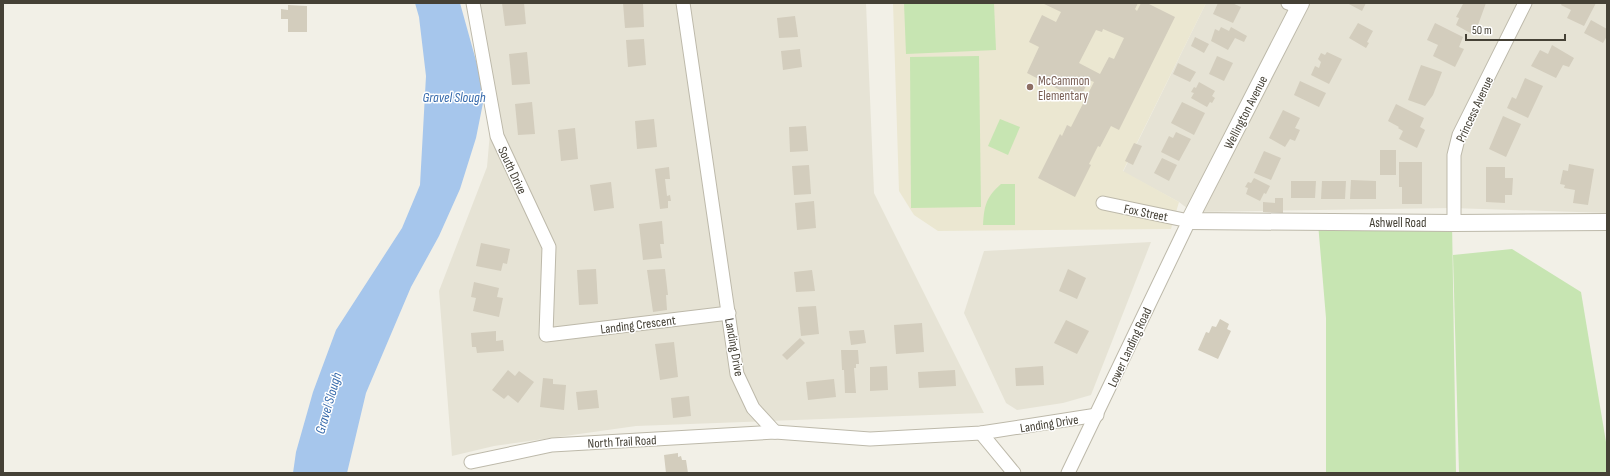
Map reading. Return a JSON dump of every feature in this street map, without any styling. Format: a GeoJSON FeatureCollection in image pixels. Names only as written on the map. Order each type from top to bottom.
{"type":"FeatureCollection","features":[{"type":"Feature","properties":{"kind":"street","name":"South Drive"},"geometry":{"type":"LineString","coordinates":[[473,3],[497,136],[549,247],[546,335]]}},
{"type":"Feature","properties":{"kind":"street","name":"Landing Drive"},"geometry":{"type":"LineString","coordinates":[[683,3],[737,374],[753,408],[775,432],[870,439],[981,433],[1097,415]]}},
{"type":"Feature","properties":{"kind":"street","name":"Princess Avenue"},"geometry":{"type":"LineString","coordinates":[[1454,223],[1454,155],[1459,135],[1525,3]]}},
{"type":"Feature","properties":{"kind":"street","name":"Wellington Avenue"},"geometry":{"type":"LineString","coordinates":[[1189,220],[1296,4]]}},
{"type":"Feature","properties":{"kind":"street","name":"Fox Street"},"geometry":{"type":"LineString","coordinates":[[1103,203],[1189,220]]}},
{"type":"Feature","properties":{"kind":"street","name":"Ashwell Road"},"geometry":{"type":"LineString","coordinates":[[1189,220],[1454,223],[1607,222]]}},
{"type":"Feature","properties":{"kind":"street","name":"Lower Landing Road"},"geometry":{"type":"LineString","coordinates":[[1068,473],[1189,220]]}},
{"type":"Feature","properties":{"kind":"street","name":"Landing Crescent"},"geometry":{"type":"LineString","coordinates":[[546,335],[729,313]]}},
{"type":"Feature","properties":{"kind":"street","name":"North Trail Road"},"geometry":{"type":"LineString","coordinates":[[470,462],[552,445],[775,432]]}},
{"type":"Feature","properties":{"kind":"street"},"geometry":{"type":"LineString","coordinates":[[981,433],[1014,473]]}},
{"type":"Feature","properties":{"kind":"shaded area"},"geometry":{"type":"Polygon","coordinates":[[[480,3],[866,3],[874,193],[984,413],[636,426],[494,446],[452,456],[439,291],[487,167],[492,109],[480,3]]]}},
{"type":"Feature","properties":{"kind":"shaded area","name":"McCammon Elementary"},"geometry":{"type":"Polygon","coordinates":[[[893,3],[1206,3],[1123,171],[1179,202],[1171,229],[938,231],[914,215],[899,191],[893,3]]]}},
{"type":"Feature","properties":{"kind":"shaded area"},"geometry":{"type":"Polygon","coordinates":[[[1206,3],[1607,3],[1607,213],[1452,208],[1192,212],[1179,202],[1123,172],[1206,3]]]}},
{"type":"Feature","properties":{"kind":"shaded area"},"geometry":{"type":"Polygon","coordinates":[[[1151,242],[1091,395],[1063,403],[1017,410],[1006,403],[964,313],[984,251],[1151,242]]]}},
{"type":"Feature","properties":{"kind":"green space"},"geometry":{"type":"Polygon","coordinates":[[[904,3],[994,3],[996,50],[906,54],[904,3]]]}},
{"type":"Feature","properties":{"kind":"green space"},"geometry":{"type":"Polygon","coordinates":[[[979,56],[981,207],[911,208],[910,57],[979,56]]]}},
{"type":"Feature","properties":{"kind":"green space"},"geometry":{"type":"Polygon","coordinates":[[[1000,119],[1020,127],[1008,155],[988,146],[1000,119]]]}},
{"type":"Feature","properties":{"kind":"green space"},"geometry":{"type":"Polygon","coordinates":[[[1001,184],[1015,184],[1015,225],[983,225],[984,212],[987,202],[992,193],[1001,184]]]}},
{"type":"Feature","properties":{"kind":"green space"},"geometry":{"type":"Polygon","coordinates":[[[1452,221],[1456,473],[1326,473],[1326,318],[1318,223],[1452,221]]]}},
{"type":"Feature","properties":{"kind":"green space"},"geometry":{"type":"Polygon","coordinates":[[[1512,249],[1581,292],[1607,448],[1607,473],[1459,473],[1453,255],[1512,249]]]}},
{"type":"Feature","properties":{"kind":"water","name":"Gravel Slough"},"geometry":{"type":"Polygon","coordinates":[[[415,3],[460,3],[485,93],[476,138],[460,189],[439,236],[411,287],[366,393],[347,473],[293,473],[296,452],[313,392],[336,330],[402,228],[420,185],[426,76],[419,17],[415,3]]]}},
{"type":"Feature","properties":{"kind":"building"},"geometry":{"type":"Polygon","coordinates":[[[502,3],[524,3],[526,24],[505,26],[502,3]]]}},
{"type":"Feature","properties":{"kind":"building"},"geometry":{"type":"Polygon","coordinates":[[[623,3],[643,3],[644,27],[625,28],[623,3]]]}},
{"type":"Feature","properties":{"kind":"building"},"geometry":{"type":"Polygon","coordinates":[[[1042,3],[1138,3],[1135,9],[1137,11],[1141,3],[1147,3],[1175,17],[1119,130],[1111,126],[1100,147],[1098,146],[1089,164],[1091,165],[1075,197],[1038,178],[1060,134],[1062,136],[1067,125],[1071,127],[1094,82],[1089,80],[1079,100],[1027,73],[1039,47],[1029,42],[1042,15],[1056,22],[1061,12],[1042,3]],[[1103,29],[1102,32],[1096,30],[1079,63],[1100,74],[1109,57],[1114,59],[1124,38],[1103,29]]]}},
{"type":"Feature","properties":{"kind":"building"},"geometry":{"type":"Polygon","coordinates":[[[1218,3],[1232,3],[1241,7],[1233,23],[1213,14],[1218,3]]]}},
{"type":"Feature","properties":{"kind":"building"},"geometry":{"type":"Polygon","coordinates":[[[1347,3],[1366,3],[1362,11],[1347,3]]]}},
{"type":"Feature","properties":{"kind":"building"},"geometry":{"type":"Polygon","coordinates":[[[1460,3],[1486,3],[1478,25],[1472,34],[1456,25],[1459,18],[1456,17],[1463,4],[1460,3]]]}},
{"type":"Feature","properties":{"kind":"building"},"geometry":{"type":"Polygon","coordinates":[[[1562,3],[1596,3],[1584,26],[1567,18],[1571,10],[1561,5],[1562,3]]]}},
{"type":"Feature","properties":{"kind":"building"},"geometry":{"type":"Polygon","coordinates":[[[288,5],[307,6],[307,32],[288,32],[288,19],[281,19],[281,9],[288,10],[288,5]]]}},
{"type":"Feature","properties":{"kind":"building"},"geometry":{"type":"Polygon","coordinates":[[[795,16],[798,37],[779,38],[777,18],[795,16]]]}},
{"type":"Feature","properties":{"kind":"building"},"geometry":{"type":"Polygon","coordinates":[[[1591,20],[1607,29],[1607,36],[1603,43],[1584,33],[1591,20]]]}},
{"type":"Feature","properties":{"kind":"building"},"geometry":{"type":"Polygon","coordinates":[[[1358,23],[1373,31],[1367,42],[1369,43],[1366,48],[1349,38],[1358,23]]]}},
{"type":"Feature","properties":{"kind":"building"},"geometry":{"type":"Polygon","coordinates":[[[1435,23],[1463,37],[1459,47],[1464,49],[1455,67],[1433,56],[1438,45],[1427,40],[1435,23]]]}},
{"type":"Feature","properties":{"kind":"building"},"geometry":{"type":"Polygon","coordinates":[[[1221,27],[1229,31],[1231,27],[1247,36],[1244,42],[1235,38],[1228,50],[1211,41],[1215,29],[1219,31],[1221,27]]]}},
{"type":"Feature","properties":{"kind":"building"},"geometry":{"type":"Polygon","coordinates":[[[1195,37],[1209,44],[1204,53],[1191,46],[1195,37]]]}},
{"type":"Feature","properties":{"kind":"building"},"geometry":{"type":"Polygon","coordinates":[[[644,39],[646,65],[628,67],[626,40],[644,39]]]}},
{"type":"Feature","properties":{"kind":"building"},"geometry":{"type":"Polygon","coordinates":[[[1552,45],[1574,58],[1569,67],[1563,65],[1556,78],[1531,66],[1540,50],[1548,54],[1552,45]]]}},
{"type":"Feature","properties":{"kind":"building"},"geometry":{"type":"Polygon","coordinates":[[[800,49],[802,67],[783,70],[781,51],[800,49]]]}},
{"type":"Feature","properties":{"kind":"building"},"geometry":{"type":"Polygon","coordinates":[[[527,52],[530,84],[512,85],[509,54],[527,52]]]}},
{"type":"Feature","properties":{"kind":"building"},"geometry":{"type":"Polygon","coordinates":[[[1327,52],[1342,59],[1329,84],[1311,75],[1315,66],[1319,68],[1321,62],[1318,59],[1321,53],[1325,55],[1327,52]]]}},
{"type":"Feature","properties":{"kind":"building"},"geometry":{"type":"Polygon","coordinates":[[[1217,56],[1233,63],[1224,81],[1209,74],[1217,56]]]}},
{"type":"Feature","properties":{"kind":"building"},"geometry":{"type":"Polygon","coordinates":[[[1178,63],[1196,72],[1190,82],[1173,74],[1178,63]]]}},
{"type":"Feature","properties":{"kind":"building"},"geometry":{"type":"Polygon","coordinates":[[[1421,65],[1442,72],[1433,95],[1425,106],[1408,100],[1421,65]]]}},
{"type":"Feature","properties":{"kind":"building"},"geometry":{"type":"Polygon","coordinates":[[[1525,78],[1543,86],[1528,118],[1507,108],[1512,97],[1516,99],[1525,78]]]}},
{"type":"Feature","properties":{"kind":"building"},"geometry":{"type":"Polygon","coordinates":[[[1300,81],[1326,93],[1319,107],[1294,95],[1300,81]]]}},
{"type":"Feature","properties":{"kind":"building"},"geometry":{"type":"Polygon","coordinates":[[[1199,82],[1215,91],[1212,96],[1215,98],[1207,107],[1191,98],[1194,93],[1191,92],[1194,87],[1196,88],[1199,82]]]}},
{"type":"Feature","properties":{"kind":"building"},"geometry":{"type":"Polygon","coordinates":[[[532,102],[535,134],[518,135],[515,104],[532,102]]]}},
{"type":"Feature","properties":{"kind":"building"},"geometry":{"type":"Polygon","coordinates":[[[1182,102],[1205,113],[1194,135],[1171,123],[1182,102]]]}},
{"type":"Feature","properties":{"kind":"building"},"geometry":{"type":"Polygon","coordinates":[[[1396,104],[1424,118],[1420,127],[1425,130],[1417,148],[1399,139],[1403,131],[1388,121],[1396,104]]]}},
{"type":"Feature","properties":{"kind":"building"},"geometry":{"type":"Polygon","coordinates":[[[1283,110],[1300,118],[1295,128],[1300,130],[1295,141],[1290,139],[1285,147],[1269,138],[1283,110]]]}},
{"type":"Feature","properties":{"kind":"building"},"geometry":{"type":"Polygon","coordinates":[[[1503,116],[1521,124],[1506,157],[1489,149],[1503,116]]]}},
{"type":"Feature","properties":{"kind":"building"},"geometry":{"type":"Polygon","coordinates":[[[654,119],[657,147],[637,149],[635,121],[654,119]]]}},
{"type":"Feature","properties":{"kind":"building"},"geometry":{"type":"Polygon","coordinates":[[[806,126],[808,151],[790,152],[789,127],[806,126]]]}},
{"type":"Feature","properties":{"kind":"building"},"geometry":{"type":"Polygon","coordinates":[[[575,128],[578,159],[561,161],[558,130],[575,128]]]}},
{"type":"Feature","properties":{"kind":"building"},"geometry":{"type":"Polygon","coordinates":[[[1176,132],[1191,139],[1179,161],[1161,152],[1169,136],[1173,138],[1176,132]]]}},
{"type":"Feature","properties":{"kind":"building"},"geometry":{"type":"Polygon","coordinates":[[[1134,143],[1142,146],[1133,165],[1125,161],[1134,143]]]}},
{"type":"Feature","properties":{"kind":"building"},"geometry":{"type":"Polygon","coordinates":[[[1380,150],[1396,150],[1396,175],[1380,175],[1380,150]]]}},
{"type":"Feature","properties":{"kind":"building"},"geometry":{"type":"Polygon","coordinates":[[[1264,151],[1281,158],[1271,180],[1254,173],[1264,151]]]}},
{"type":"Feature","properties":{"kind":"building"},"geometry":{"type":"Polygon","coordinates":[[[1162,158],[1177,165],[1169,181],[1154,173],[1162,158]]]}},
{"type":"Feature","properties":{"kind":"building"},"geometry":{"type":"Polygon","coordinates":[[[1399,162],[1422,162],[1422,204],[1402,204],[1402,187],[1399,187],[1399,162]]]}},
{"type":"Feature","properties":{"kind":"building"},"geometry":{"type":"Polygon","coordinates":[[[1569,164],[1594,169],[1588,205],[1573,203],[1575,190],[1564,188],[1565,185],[1560,184],[1563,170],[1568,171],[1569,164]]]}},
{"type":"Feature","properties":{"kind":"building"},"geometry":{"type":"Polygon","coordinates":[[[809,165],[811,194],[794,195],[792,166],[809,165]]]}},
{"type":"Feature","properties":{"kind":"building"},"geometry":{"type":"Polygon","coordinates":[[[669,167],[670,179],[665,179],[667,196],[670,195],[671,201],[668,201],[668,208],[660,209],[655,169],[669,167]]]}},
{"type":"Feature","properties":{"kind":"building"},"geometry":{"type":"Polygon","coordinates":[[[1486,167],[1505,167],[1505,178],[1513,178],[1512,195],[1505,195],[1505,203],[1486,202],[1486,167]]]}},
{"type":"Feature","properties":{"kind":"building"},"geometry":{"type":"Polygon","coordinates":[[[1254,178],[1270,186],[1260,201],[1246,194],[1248,188],[1245,187],[1248,182],[1251,183],[1254,178]]]}},
{"type":"Feature","properties":{"kind":"building"},"geometry":{"type":"Polygon","coordinates":[[[1351,180],[1376,181],[1376,199],[1350,199],[1351,180]]]}},
{"type":"Feature","properties":{"kind":"building"},"geometry":{"type":"Polygon","coordinates":[[[1291,181],[1316,181],[1315,198],[1291,198],[1291,181]]]}},
{"type":"Feature","properties":{"kind":"building"},"geometry":{"type":"Polygon","coordinates":[[[1322,181],[1346,181],[1345,199],[1321,199],[1322,181]]]}},
{"type":"Feature","properties":{"kind":"building"},"geometry":{"type":"Polygon","coordinates":[[[611,182],[614,208],[594,211],[590,185],[611,182]]]}},
{"type":"Feature","properties":{"kind":"building"},"geometry":{"type":"Polygon","coordinates":[[[1275,198],[1283,198],[1283,213],[1263,212],[1263,202],[1275,203],[1275,198]]]}},
{"type":"Feature","properties":{"kind":"building"},"geometry":{"type":"Polygon","coordinates":[[[814,201],[816,228],[797,230],[795,203],[814,201]]]}},
{"type":"Feature","properties":{"kind":"building"},"geometry":{"type":"Polygon","coordinates":[[[662,221],[664,244],[660,244],[662,258],[643,260],[639,224],[662,221]]]}},
{"type":"Feature","properties":{"kind":"building"},"geometry":{"type":"Polygon","coordinates":[[[481,243],[510,249],[507,264],[503,263],[501,271],[476,266],[481,243]]]}},
{"type":"Feature","properties":{"kind":"building"},"geometry":{"type":"Polygon","coordinates":[[[596,269],[598,304],[579,305],[577,270],[596,269]]]}},
{"type":"Feature","properties":{"kind":"building"},"geometry":{"type":"Polygon","coordinates":[[[665,269],[668,295],[666,295],[667,310],[653,312],[647,270],[665,269]]]}},
{"type":"Feature","properties":{"kind":"building"},"geometry":{"type":"Polygon","coordinates":[[[1068,269],[1086,278],[1077,299],[1059,291],[1068,269]]]}},
{"type":"Feature","properties":{"kind":"building"},"geometry":{"type":"Polygon","coordinates":[[[812,270],[815,291],[796,292],[794,272],[812,270]]]}},
{"type":"Feature","properties":{"kind":"building"},"geometry":{"type":"Polygon","coordinates":[[[474,282],[499,288],[497,297],[503,298],[499,317],[473,311],[476,298],[471,297],[474,282]]]}},
{"type":"Feature","properties":{"kind":"building"},"geometry":{"type":"Polygon","coordinates":[[[816,306],[819,334],[801,336],[798,307],[816,306]]]}},
{"type":"Feature","properties":{"kind":"building"},"geometry":{"type":"Polygon","coordinates":[[[1220,319],[1229,324],[1227,329],[1231,331],[1218,359],[1198,350],[1206,332],[1209,333],[1212,326],[1216,327],[1220,319]]]}},
{"type":"Feature","properties":{"kind":"building"},"geometry":{"type":"Polygon","coordinates":[[[1066,320],[1089,331],[1077,354],[1054,343],[1066,320]]]}},
{"type":"Feature","properties":{"kind":"building"},"geometry":{"type":"Polygon","coordinates":[[[922,323],[924,352],[896,354],[894,325],[922,323]]]}},
{"type":"Feature","properties":{"kind":"building"},"geometry":{"type":"Polygon","coordinates":[[[864,330],[866,343],[851,345],[849,331],[864,330]]]}},
{"type":"Feature","properties":{"kind":"building"},"geometry":{"type":"Polygon","coordinates":[[[496,331],[496,341],[503,340],[504,351],[477,353],[476,347],[472,347],[471,333],[496,331]]]}},
{"type":"Feature","properties":{"kind":"building"},"geometry":{"type":"Polygon","coordinates":[[[800,338],[805,343],[787,360],[782,355],[800,338]]]}},
{"type":"Feature","properties":{"kind":"building"},"geometry":{"type":"Polygon","coordinates":[[[674,342],[678,377],[660,380],[655,344],[674,342]]]}},
{"type":"Feature","properties":{"kind":"building"},"geometry":{"type":"Polygon","coordinates":[[[841,350],[858,350],[859,364],[856,364],[856,368],[854,368],[856,393],[845,393],[841,350]]]}},
{"type":"Feature","properties":{"kind":"building"},"geometry":{"type":"Polygon","coordinates":[[[887,366],[888,390],[870,391],[870,367],[887,366]]]}},
{"type":"Feature","properties":{"kind":"building"},"geometry":{"type":"Polygon","coordinates":[[[1043,366],[1044,385],[1016,386],[1015,368],[1043,366]]]}},
{"type":"Feature","properties":{"kind":"building"},"geometry":{"type":"Polygon","coordinates":[[[508,370],[515,376],[519,371],[534,382],[518,403],[508,395],[504,399],[492,390],[508,370]]]}},
{"type":"Feature","properties":{"kind":"building"},"geometry":{"type":"Polygon","coordinates":[[[955,370],[956,386],[919,388],[918,372],[955,370]]]}},
{"type":"Feature","properties":{"kind":"building"},"geometry":{"type":"Polygon","coordinates":[[[543,378],[553,379],[553,384],[566,385],[564,410],[540,407],[543,378]]]}},
{"type":"Feature","properties":{"kind":"building"},"geometry":{"type":"Polygon","coordinates":[[[834,379],[836,397],[808,400],[806,382],[834,379]]]}},
{"type":"Feature","properties":{"kind":"building"},"geometry":{"type":"Polygon","coordinates":[[[597,390],[599,408],[578,410],[576,392],[597,390]]]}},
{"type":"Feature","properties":{"kind":"building"},"geometry":{"type":"Polygon","coordinates":[[[689,396],[691,416],[673,418],[671,398],[689,396]]]}},
{"type":"Feature","properties":{"kind":"building"},"geometry":{"type":"Polygon","coordinates":[[[678,453],[678,457],[681,456],[682,460],[686,460],[688,473],[666,473],[664,455],[678,453]]]}},
{"type":"Feature","properties":{"kind":"place","name":"McCammon Elementary"},"geometry":{"type":"Point","coordinates":[1030,87]}}]}
